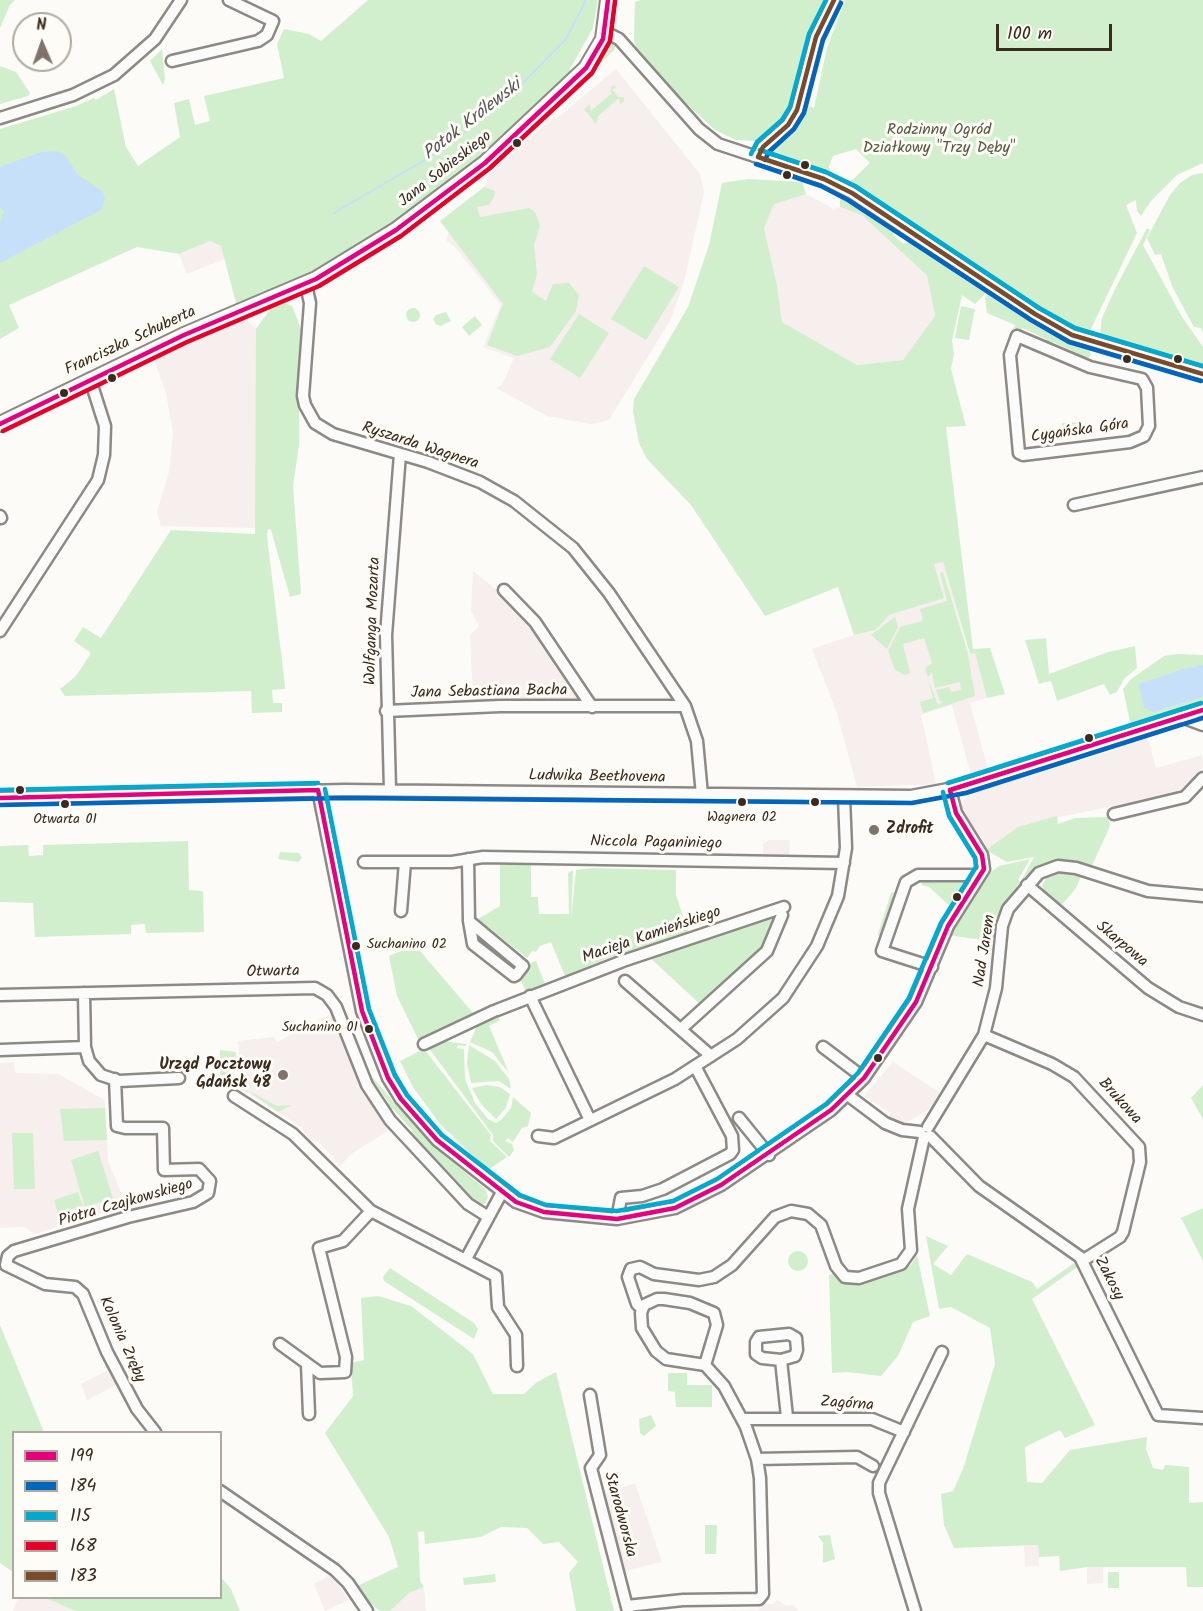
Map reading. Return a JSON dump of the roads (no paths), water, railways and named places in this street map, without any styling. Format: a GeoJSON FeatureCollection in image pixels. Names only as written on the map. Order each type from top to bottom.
{"type":"FeatureCollection","features":[{"type":"Feature","properties":{"kind":"main road","name":"Jana Sobieskiego"},"geometry":{"type":"LineString","coordinates":[[279,296],[306,285],[349,262],[396,231],[484,163],[580,74],[596,54],[605,32],[608,0]]}},
{"type":"Feature","properties":{"kind":"main road","name":"Franciszka Schuberta"},"geometry":{"type":"LineString","coordinates":[[0,424],[184,335],[279,296]]}},
{"type":"Feature","properties":{"kind":"street"},"geometry":{"type":"LineString","coordinates":[[0,118],[73,95],[114,75],[154,39],[181,0]]}},
{"type":"Feature","properties":{"kind":"street"},"geometry":{"type":"LineString","coordinates":[[172,61],[258,41],[267,35],[273,21],[229,0]]}},
{"type":"Feature","properties":{"kind":"street"},"geometry":{"type":"LineString","coordinates":[[758,157],[763,147],[788,125],[797,110],[816,37],[834,0]]}},
{"type":"Feature","properties":{"kind":"street"},"geometry":{"type":"LineString","coordinates":[[605,32],[619,39],[709,138],[726,147],[824,179],[852,192],[1042,319],[1072,334],[1203,374]]}},
{"type":"Feature","properties":{"kind":"street","name":"Ryszarda Wagnera"},"geometry":{"type":"LineString","coordinates":[[306,285],[310,303],[303,396],[310,416],[321,428],[333,434],[453,470],[480,483],[514,501],[573,548],[604,586],[686,706],[697,741],[702,795]]}},
{"type":"Feature","properties":{"kind":"street","name":"Cygańska Góra"},"geometry":{"type":"LineString","coordinates":[[1017,336],[1090,367],[1142,379],[1147,388],[1149,426],[1144,436],[1130,442],[1023,455],[1019,453],[1010,355],[1017,336]]}},
{"type":"Feature","properties":{"kind":"street"},"geometry":{"type":"LineString","coordinates":[[0,630],[98,480],[104,455],[105,426],[90,379]]}},
{"type":"Feature","properties":{"kind":"street","name":"Wolfganga Mozarta"},"geometry":{"type":"LineString","coordinates":[[390,790],[386,711],[388,578],[400,454]]}},
{"type":"Feature","properties":{"kind":"street"},"geometry":{"type":"LineString","coordinates":[[1074,505],[1203,477]]}},
{"type":"Feature","properties":{"kind":"street","name":"Jana Sebastiana Bacha"},"geometry":{"type":"LineString","coordinates":[[504,590],[532,618],[592,707]]}},
{"type":"Feature","properties":{"kind":"street","name":"Jana Sebastiana Bacha"},"geometry":{"type":"LineString","coordinates":[[386,711],[500,706],[686,706]]}},
{"type":"Feature","properties":{"kind":"street","name":"Ludwika Beethovena"},"geometry":{"type":"LineString","coordinates":[[0,798],[318,790],[903,796],[950,790],[1203,710]]}},
{"type":"Feature","properties":{"kind":"street"},"geometry":{"type":"LineString","coordinates":[[1181,717],[1203,724]]}},
{"type":"Feature","properties":{"kind":"street"},"geometry":{"type":"LineString","coordinates":[[1114,814],[1185,797],[1203,778]]}},
{"type":"Feature","properties":{"kind":"street"},"geometry":{"type":"LineString","coordinates":[[318,790],[326,817],[362,1011],[384,1068],[401,1099],[418,1120],[459,1160],[501,1194],[544,1212],[617,1219],[675,1208],[729,1180],[769,1155],[849,1096],[864,1078],[909,1013],[932,967],[948,926],[984,868],[983,858],[956,813],[950,790]]}},
{"type":"Feature","properties":{"kind":"street"},"geometry":{"type":"LineString","coordinates":[[538,1136],[554,1138],[696,1066],[737,1039],[783,998],[818,946],[831,919],[844,863],[847,809],[844,797]]}},
{"type":"Feature","properties":{"kind":"street","name":"Niccola Paganiniego"},"geometry":{"type":"LineString","coordinates":[[364,862],[483,857],[844,863]]}},
{"type":"Feature","properties":{"kind":"street"},"geometry":{"type":"LineString","coordinates":[[468,859],[469,935],[473,944],[514,976],[523,966],[469,921]]}},
{"type":"Feature","properties":{"kind":"street"},"geometry":{"type":"LineString","coordinates":[[401,911],[405,862]]}},
{"type":"Feature","properties":{"kind":"street","name":"Nad Jarem"},"geometry":{"type":"LineString","coordinates":[[642,1309],[637,1304],[628,1277],[631,1269],[640,1267],[663,1276],[699,1280],[714,1277],[732,1265],[775,1217],[791,1211],[808,1214],[820,1226],[838,1270],[845,1277],[859,1278],[901,1264],[911,1250],[908,1209],[926,1133],[984,1035],[996,988],[1005,916],[1012,902],[1045,869],[1066,866],[1148,891],[1203,896]]}},
{"type":"Feature","properties":{"kind":"street"},"geometry":{"type":"LineString","coordinates":[[932,967],[882,951],[906,882],[918,875],[980,875]]}},
{"type":"Feature","properties":{"kind":"street","name":"Skarpowa"},"geometry":{"type":"LineString","coordinates":[[1027,885],[1148,988],[1179,1007],[1203,1015]]}},
{"type":"Feature","properties":{"kind":"street","name":"Macieja Kamieńskiego"},"geometry":{"type":"LineString","coordinates":[[424,1044],[496,1010],[623,961],[783,911],[767,951],[681,1029]]}},
{"type":"Feature","properties":{"kind":"street","name":"Macieja Kamieńskiego"},"geometry":{"type":"LineString","coordinates":[[625,981],[711,1056]]}},
{"type":"Feature","properties":{"kind":"street","name":"Otwarta"},"geometry":{"type":"LineString","coordinates":[[0,995],[315,988],[327,995],[339,1013],[373,1096],[417,1150],[468,1204],[487,1216]]}},
{"type":"Feature","properties":{"kind":"street"},"geometry":{"type":"LineString","coordinates":[[84,993],[85,1047],[94,1069],[101,1075],[114,1079],[179,1078]]}},
{"type":"Feature","properties":{"kind":"street"},"geometry":{"type":"LineString","coordinates":[[530,996],[590,1119]]}},
{"type":"Feature","properties":{"kind":"street","name":"Brukowa"},"geometry":{"type":"LineString","coordinates":[[984,1035],[1052,1064],[1074,1077],[1138,1147],[1140,1162],[1123,1232],[1120,1237],[1082,1261]]}},
{"type":"Feature","properties":{"kind":"street"},"geometry":{"type":"LineString","coordinates":[[0,1050],[85,1047]]}},
{"type":"Feature","properties":{"kind":"street"},"geometry":{"type":"LineString","coordinates":[[823,1047],[864,1078]]}},
{"type":"Feature","properties":{"kind":"street"},"geometry":{"type":"LineString","coordinates":[[617,1219],[621,1198],[642,1196],[663,1189],[730,1154],[733,1150],[732,1136],[696,1066]]}},
{"type":"Feature","properties":{"kind":"street","name":"Piotra Czajkowskiego"},"geometry":{"type":"LineString","coordinates":[[45,1284],[6,1265],[8,1256],[14,1251],[128,1217],[193,1202],[208,1193],[210,1181],[199,1169],[164,1170],[163,1128],[117,1126],[114,1079]]}},
{"type":"Feature","properties":{"kind":"street"},"geometry":{"type":"LineString","coordinates":[[234,1096],[293,1134],[371,1211],[496,1276],[498,1307],[516,1335],[517,1366]]}},
{"type":"Feature","properties":{"kind":"street"},"geometry":{"type":"LineString","coordinates":[[849,1096],[885,1123],[902,1130],[926,1133]]}},
{"type":"Feature","properties":{"kind":"street"},"geometry":{"type":"LineString","coordinates":[[739,1118],[769,1155]]}},
{"type":"Feature","properties":{"kind":"street","name":"Zakosy"},"geometry":{"type":"LineString","coordinates":[[926,1133],[979,1186],[1076,1253],[1158,1415],[1203,1418]]}},
{"type":"Feature","properties":{"kind":"street"},"geometry":{"type":"LineString","coordinates":[[466,1259],[487,1216],[501,1194]]}},
{"type":"Feature","properties":{"kind":"street"},"geometry":{"type":"LineString","coordinates":[[280,1344],[320,1373],[345,1372],[347,1368],[319,1248],[342,1242],[371,1211]]}},
{"type":"Feature","properties":{"kind":"street","name":"Kolonia Zręby"},"geometry":{"type":"LineString","coordinates":[[45,1284],[56,1287],[75,1287],[86,1298],[107,1352],[137,1409],[154,1431]]}},
{"type":"Feature","properties":{"kind":"street"},"geometry":{"type":"LineString","coordinates":[[628,1609],[683,1599],[759,1599],[763,1594],[764,1544],[757,1459],[742,1419],[724,1386],[705,1365],[666,1359],[656,1351],[642,1328],[642,1309],[650,1301],[664,1299],[690,1303],[714,1313],[717,1324],[705,1365]]}},
{"type":"Feature","properties":{"kind":"street"},"geometry":{"type":"LineString","coordinates":[[915,1611],[879,1493],[883,1473],[942,1352]]}},
{"type":"Feature","properties":{"kind":"street"},"geometry":{"type":"LineString","coordinates":[[781,1360],[787,1417]]}},
{"type":"Feature","properties":{"kind":"street"},"geometry":{"type":"LineString","coordinates":[[307,1364],[309,1414]]}},
{"type":"Feature","properties":{"kind":"street","name":"Starodworska"},"geometry":{"type":"LineString","coordinates":[[590,1395],[600,1455],[591,1468],[628,1609]]}},
{"type":"Feature","properties":{"kind":"street","name":"Zagórna"},"geometry":{"type":"LineString","coordinates":[[742,1419],[787,1417],[872,1419],[903,1432]]}},
{"type":"Feature","properties":{"kind":"street"},"geometry":{"type":"LineString","coordinates":[[757,1459],[857,1457],[873,1466]]}},
{"type":"Feature","properties":{"kind":"street"},"geometry":{"type":"LineString","coordinates":[[222,1492],[335,1570],[368,1611]]}},
{"type":"Feature","properties":{"kind":"water"},"geometry":{"type":"Polygon","coordinates":[[[57,151],[65,155],[78,175],[102,191],[105,198],[101,210],[0,263],[0,223],[4,211],[0,207],[0,167],[41,152],[57,151]]]}},
{"type":"Feature","properties":{"kind":"water"},"geometry":{"type":"Polygon","coordinates":[[[1203,665],[1203,697],[1153,712],[1144,708],[1139,684],[1183,669],[1203,665]]]}},
{"type":"Feature","properties":{"kind":"waterway","name":"Potok Królewski"},"geometry":{"type":"LineString","coordinates":[[334,213],[442,150],[509,97],[566,39],[586,0]]}},
{"type":"Feature","properties":{"kind":"place","name":"Wagnera 02"},"geometry":{"type":"Point","coordinates":[742,802]}},
{"type":"Feature","properties":{"kind":"place","name":"Otwarta 01"},"geometry":{"type":"Point","coordinates":[65,804]}},
{"type":"Feature","properties":{"kind":"place","name":"Zdrofit"},"geometry":{"type":"Point","coordinates":[874,830]}},
{"type":"Feature","properties":{"kind":"place","name":"Suchanino 02"},"geometry":{"type":"Point","coordinates":[356,946]}},
{"type":"Feature","properties":{"kind":"place","name":"Suchanino 01"},"geometry":{"type":"Point","coordinates":[369,1029]}},
{"type":"Feature","properties":{"kind":"place","name":"Urząd Pocztowy Gdańsk 48"},"geometry":{"type":"Point","coordinates":[283,1075]}},
{"type":"Feature","properties":{"kind":"park label","name":"Rodzinny Ogród Działkowy \"Trzy Dęby\""},"geometry":{"type":"Point","coordinates":[939,140]}}]}
